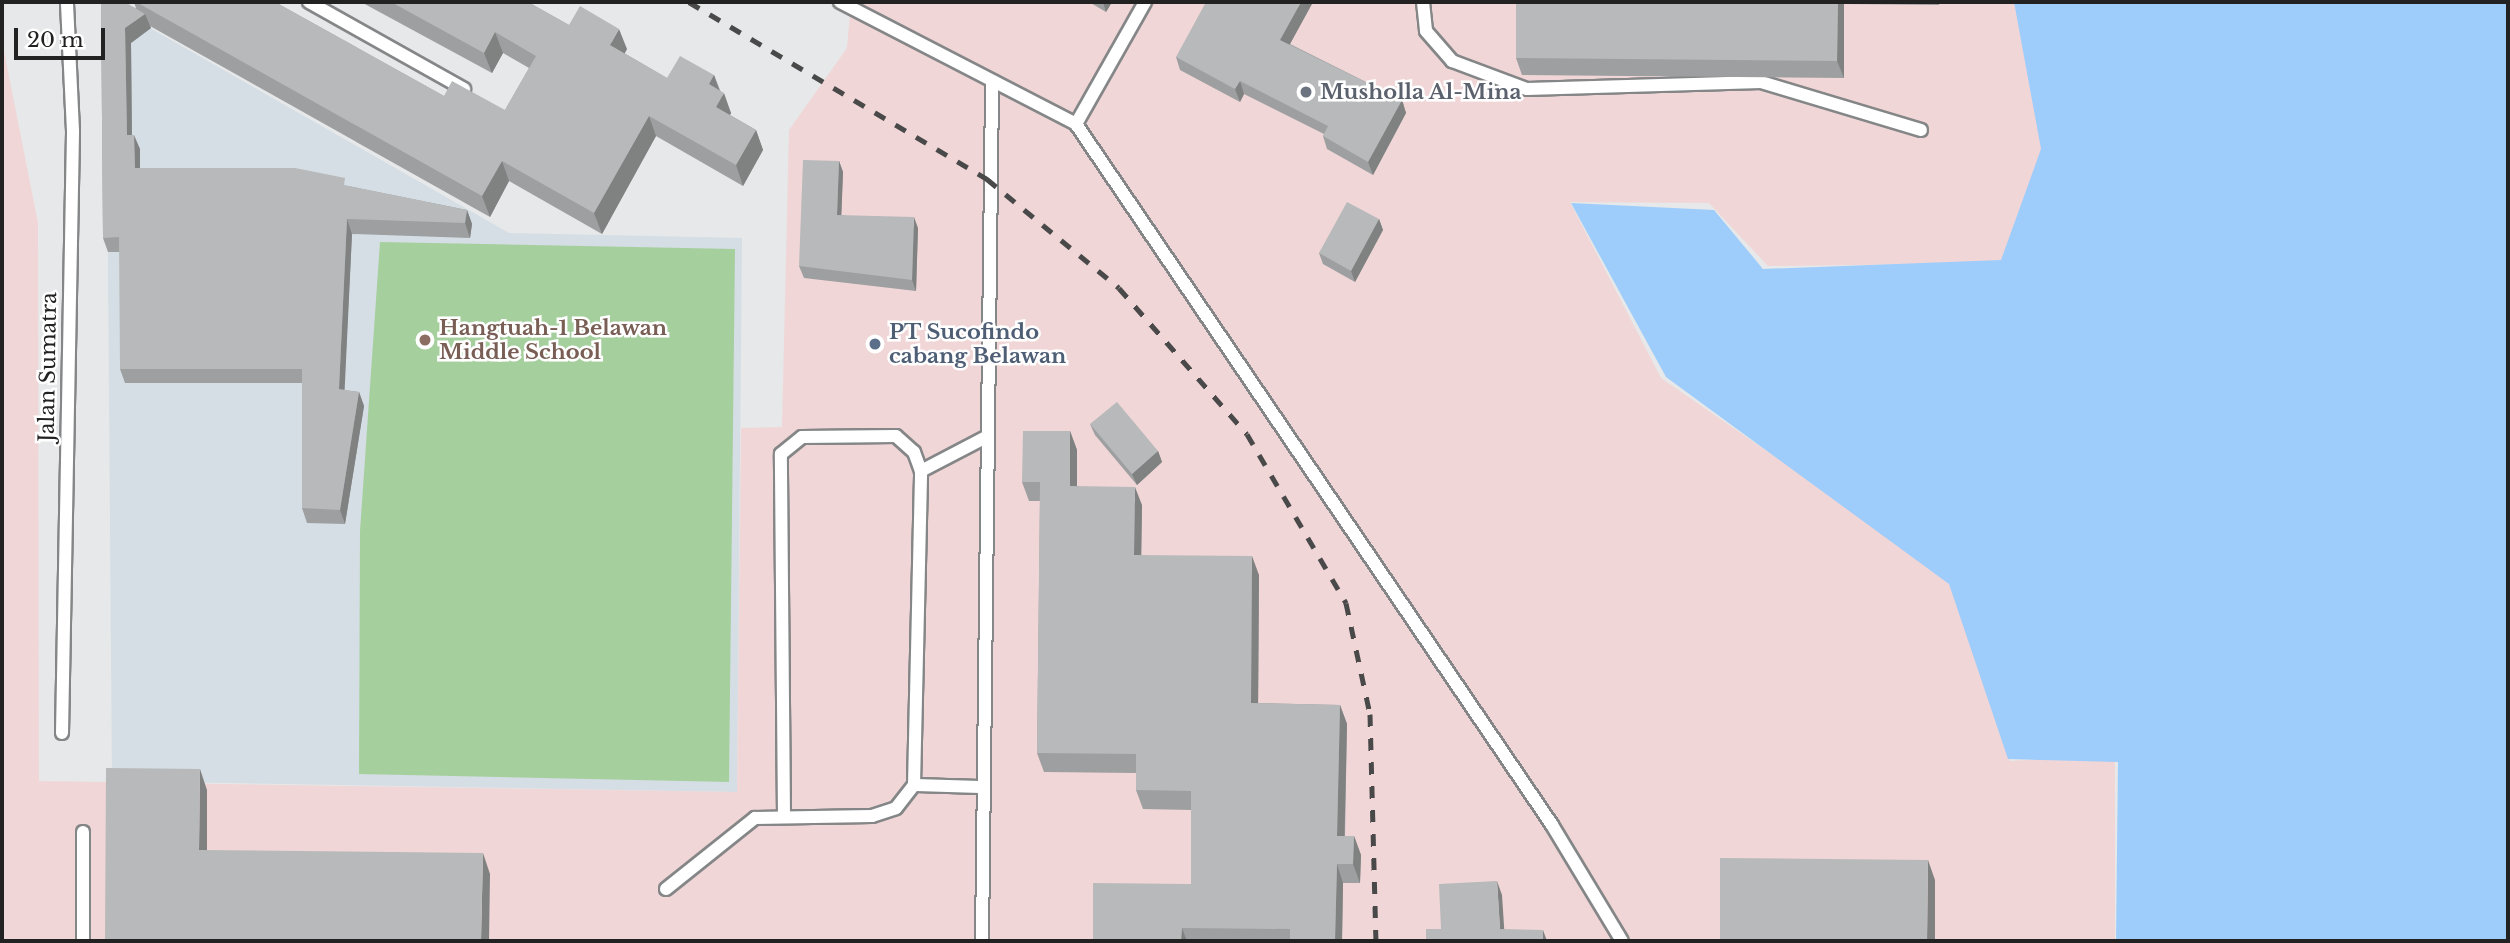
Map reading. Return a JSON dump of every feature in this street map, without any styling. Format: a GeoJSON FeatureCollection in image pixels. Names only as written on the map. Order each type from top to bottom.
{"type":"FeatureCollection","features":[{"type":"Feature","properties":{"kind":"lane","name":"Jalan Sumatra"},"geometry":{"type":"LineString","coordinates":[[62,733],[73,131],[67,2]]}},
{"type":"Feature","properties":{"kind":"lane"},"geometry":{"type":"LineString","coordinates":[[309,2],[481,98]]}},
{"type":"Feature","properties":{"kind":"lane"},"geometry":{"type":"LineString","coordinates":[[840,2],[992,85],[1076,124],[1552,825],[1622,941]]}},
{"type":"Feature","properties":{"kind":"lane"},"geometry":{"type":"LineString","coordinates":[[1076,124],[1145,2]]}},
{"type":"Feature","properties":{"kind":"lane"},"geometry":{"type":"LineString","coordinates":[[1423,2],[1426,31],[1452,61],[1527,89],[1761,82],[1921,130]]}},
{"type":"Feature","properties":{"kind":"lane"},"geometry":{"type":"LineString","coordinates":[[982,941],[984,438],[992,85]]}},
{"type":"Feature","properties":{"kind":"lane"},"geometry":{"type":"LineString","coordinates":[[666,889],[755,818],[872,816],[896,808],[914,785],[921,471],[914,452],[896,436],[802,438],[781,454],[784,816]]}},
{"type":"Feature","properties":{"kind":"lane"},"geometry":{"type":"LineString","coordinates":[[921,471],[984,438]]}},
{"type":"Feature","properties":{"kind":"lane"},"geometry":{"type":"LineString","coordinates":[[914,785],[982,787]]}},
{"type":"Feature","properties":{"kind":"lane"},"geometry":{"type":"LineString","coordinates":[[83,832],[83,941]]}},
{"type":"Feature","properties":{"kind":"shaded area"},"geometry":{"type":"Polygon","coordinates":[[[851,2],[2017,2],[2046,144],[2009,263],[1768,266],[1709,203],[1570,202],[1661,378],[1953,580],[2010,761],[2115,754],[2115,941],[2,941],[2,41],[38,223],[39,781],[737,792],[741,428],[782,427],[789,130],[847,48],[851,2]]]}},
{"type":"Feature","properties":{"kind":"shaded area","name":"Hangtuah-1 Belawan Middle School"},"geometry":{"type":"Polygon","coordinates":[[[106,3],[509,233],[742,238],[737,792],[112,781],[106,3]]]}},
{"type":"Feature","properties":{"kind":"green space"},"geometry":{"type":"Polygon","coordinates":[[[380,242],[735,249],[729,782],[359,774],[360,531],[380,242]]]}},
{"type":"Feature","properties":{"kind":"water"},"geometry":{"type":"Polygon","coordinates":[[[2014,2],[2508,2],[2508,941],[2116,941],[2118,762],[2008,759],[1949,584],[1666,377],[1571,203],[1714,210],[1763,269],[2001,260],[2041,149],[2014,2]]]}},
{"type":"Feature","properties":{"kind":"building"},"geometry":{"type":"Polygon","coordinates":[[[101,2],[125,2],[145,14],[125,28],[127,135],[134,135],[135,168],[295,168],[345,178],[344,185],[467,210],[465,223],[347,219],[339,389],[359,392],[340,510],[302,508],[302,369],[120,369],[119,237],[103,238],[101,2]]]}},
{"type":"Feature","properties":{"kind":"building"},"geometry":{"type":"Polygon","coordinates":[[[136,2],[275,2],[444,96],[452,81],[505,110],[536,56],[495,32],[484,53],[391,2],[528,2],[569,25],[580,6],[619,29],[610,45],[667,78],[680,56],[714,75],[709,84],[724,93],[716,107],[756,130],[736,165],[649,116],[594,213],[502,161],[482,196],[136,2]]]}},
{"type":"Feature","properties":{"kind":"building"},"geometry":{"type":"Polygon","coordinates":[[[1206,2],[1301,2],[1280,40],[1402,100],[1368,162],[1323,136],[1328,126],[1240,81],[1235,89],[1176,57],[1206,2]]]}},
{"type":"Feature","properties":{"kind":"building"},"geometry":{"type":"Polygon","coordinates":[[[1516,2],[1838,2],[1837,61],[1516,58],[1516,2]]]}},
{"type":"Feature","properties":{"kind":"building"},"geometry":{"type":"Polygon","coordinates":[[[803,160],[839,161],[837,215],[914,217],[912,280],[799,266],[803,160]]]}},
{"type":"Feature","properties":{"kind":"building"},"geometry":{"type":"Polygon","coordinates":[[[1347,202],[1379,219],[1351,271],[1319,253],[1347,202]]]}},
{"type":"Feature","properties":{"kind":"building"},"geometry":{"type":"Polygon","coordinates":[[[1117,402],[1158,451],[1132,474],[1090,424],[1117,402]]]}},
{"type":"Feature","properties":{"kind":"building"},"geometry":{"type":"Polygon","coordinates":[[[1023,431],[1070,431],[1070,486],[1135,487],[1134,555],[1252,556],[1251,703],[1340,705],[1337,836],[1354,836],[1353,864],[1337,864],[1335,941],[1290,941],[1290,929],[1182,928],[1181,941],[1093,941],[1093,883],[1191,884],[1191,791],[1136,790],[1136,754],[1037,753],[1040,482],[1022,482],[1023,431]]]}},
{"type":"Feature","properties":{"kind":"building"},"geometry":{"type":"Polygon","coordinates":[[[106,768],[200,769],[199,850],[483,853],[481,941],[105,941],[106,768]]]}},
{"type":"Feature","properties":{"kind":"building"},"geometry":{"type":"Polygon","coordinates":[[[1720,858],[1928,860],[1927,941],[1720,941],[1720,858]]]}},
{"type":"Feature","properties":{"kind":"building"},"geometry":{"type":"Polygon","coordinates":[[[1497,881],[1500,929],[1543,930],[1543,941],[1426,941],[1426,929],[1441,929],[1439,884],[1497,881]]]}},
{"type":"Feature","properties":{"kind":"railway"},"geometry":{"type":"LineString","coordinates":[[689,2],[987,179],[1119,288],[1247,434],[1346,603],[1370,714],[1376,941]]}},
{"type":"Feature","properties":{"kind":"place","name":"Musholla Al-Mina"},"geometry":{"type":"Point","coordinates":[1306,92]}},
{"type":"Feature","properties":{"kind":"place","name":"Hangtuah-1 Belawan Middle School"},"geometry":{"type":"Point","coordinates":[425,340]}},
{"type":"Feature","properties":{"kind":"place","name":"PT Sucofindo cabang Belawan"},"geometry":{"type":"Point","coordinates":[875,344]}}]}
